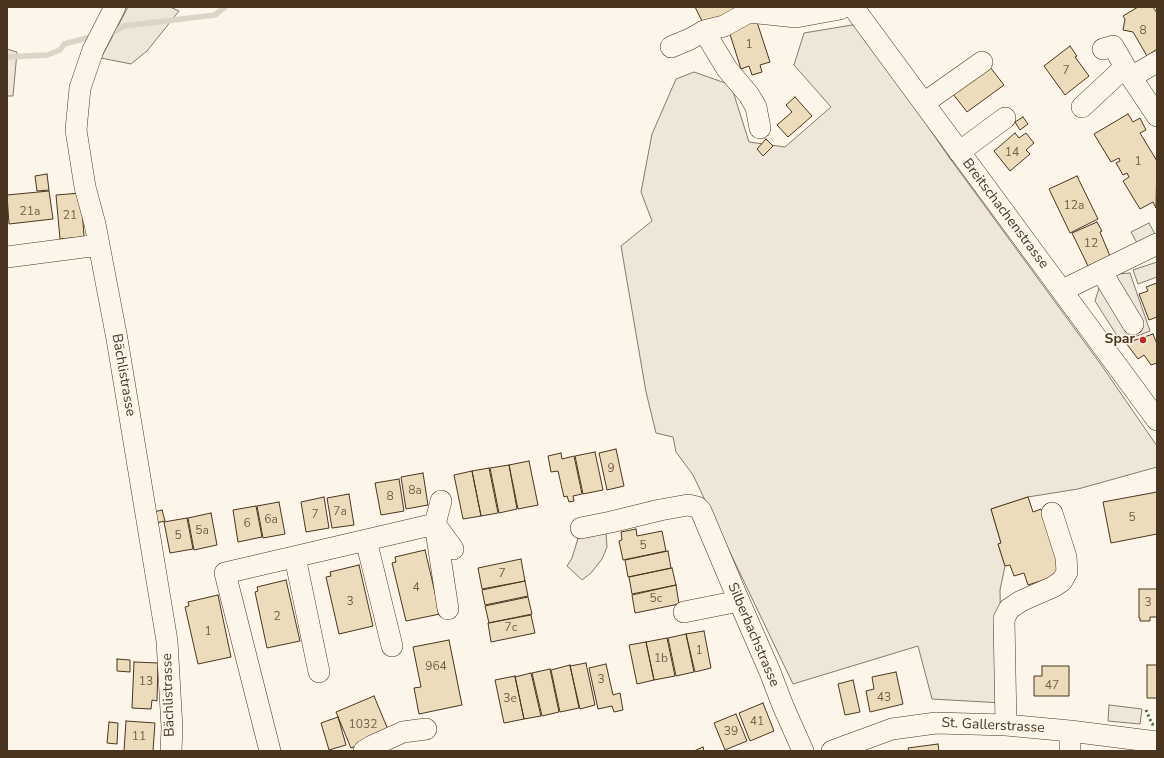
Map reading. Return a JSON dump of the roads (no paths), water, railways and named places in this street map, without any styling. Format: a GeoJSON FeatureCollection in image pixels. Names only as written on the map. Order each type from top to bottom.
{"type":"FeatureCollection","features":[{"type":"Feature","properties":{"kind":"street","name":"Bächlistrasse"},"geometry":{"type":"LineString","coordinates":[[115,7],[93,50],[80,88],[76,130],[85,187],[95,224],[118,340],[167,641],[172,751]]}},
{"type":"Feature","properties":{"kind":"street"},"geometry":{"type":"LineString","coordinates":[[671,47],[704,31],[724,26],[748,9],[796,17],[840,9],[842,7]]}},
{"type":"Feature","properties":{"kind":"street","name":"Breitschachenstrasse"},"geometry":{"type":"LineString","coordinates":[[853,7],[1157,420]]}},
{"type":"Feature","properties":{"kind":"street"},"geometry":{"type":"LineString","coordinates":[[704,31],[727,69],[749,95],[756,108],[760,128]]}},
{"type":"Feature","properties":{"kind":"street"},"geometry":{"type":"LineString","coordinates":[[1108,48],[1128,72],[1157,116]]}},
{"type":"Feature","properties":{"kind":"street"},"geometry":{"type":"LineString","coordinates":[[924,103],[982,62]]}},
{"type":"Feature","properties":{"kind":"street"},"geometry":{"type":"LineString","coordinates":[[1082,107],[1128,72],[1157,62]]}},
{"type":"Feature","properties":{"kind":"street"},"geometry":{"type":"LineString","coordinates":[[959,152],[1005,118]]}},
{"type":"Feature","properties":{"kind":"street"},"geometry":{"type":"LineString","coordinates":[[1063,292],[1071,286],[1101,272],[1150,242]]}},
{"type":"Feature","properties":{"kind":"street"},"geometry":{"type":"LineString","coordinates":[[7,257],[99,245]]}},
{"type":"Feature","properties":{"kind":"street"},"geometry":{"type":"LineString","coordinates":[[1101,272],[1133,324]]}},
{"type":"Feature","properties":{"kind":"street"},"geometry":{"type":"LineString","coordinates":[[441,501],[435,524],[448,609]]}},
{"type":"Feature","properties":{"kind":"street","name":"Silberbachstrasse"},"geometry":{"type":"LineString","coordinates":[[581,528],[688,505],[697,507],[702,511],[803,751]]}},
{"type":"Feature","properties":{"kind":"street"},"geometry":{"type":"LineString","coordinates":[[1006,725],[1004,619],[1009,609],[1021,601],[1053,587],[1062,581],[1067,572],[1066,557],[1052,513]]}},
{"type":"Feature","properties":{"kind":"street"},"geometry":{"type":"LineString","coordinates":[[270,751],[225,573],[435,524]]}},
{"type":"Feature","properties":{"kind":"street"},"geometry":{"type":"LineString","coordinates":[[435,524],[453,549]]}},
{"type":"Feature","properties":{"kind":"street"},"geometry":{"type":"LineString","coordinates":[[366,540],[392,646]]}},
{"type":"Feature","properties":{"kind":"street"},"geometry":{"type":"LineString","coordinates":[[295,557],[319,672]]}},
{"type":"Feature","properties":{"kind":"street"},"geometry":{"type":"LineString","coordinates":[[684,612],[739,601]]}},
{"type":"Feature","properties":{"kind":"street","name":"St. Gallerstrasse"},"geometry":{"type":"LineString","coordinates":[[832,751],[892,728],[936,723],[1006,725],[1070,741],[1157,742]]}},
{"type":"Feature","properties":{"kind":"street"},"geometry":{"type":"LineString","coordinates":[[364,751],[403,732],[426,729]]}},
{"type":"Feature","properties":{"kind":"waterway"},"geometry":{"type":"LineString","coordinates":[[112,33],[124,26],[215,15],[225,7]]}},
{"type":"Feature","properties":{"kind":"waterway"},"geometry":{"type":"LineString","coordinates":[[7,57],[47,55],[60,50],[64,44],[91,37]]}},
{"type":"Feature","properties":{"kind":"place","name":"Spar"},"geometry":{"type":"Point","coordinates":[1143,340]}}]}
